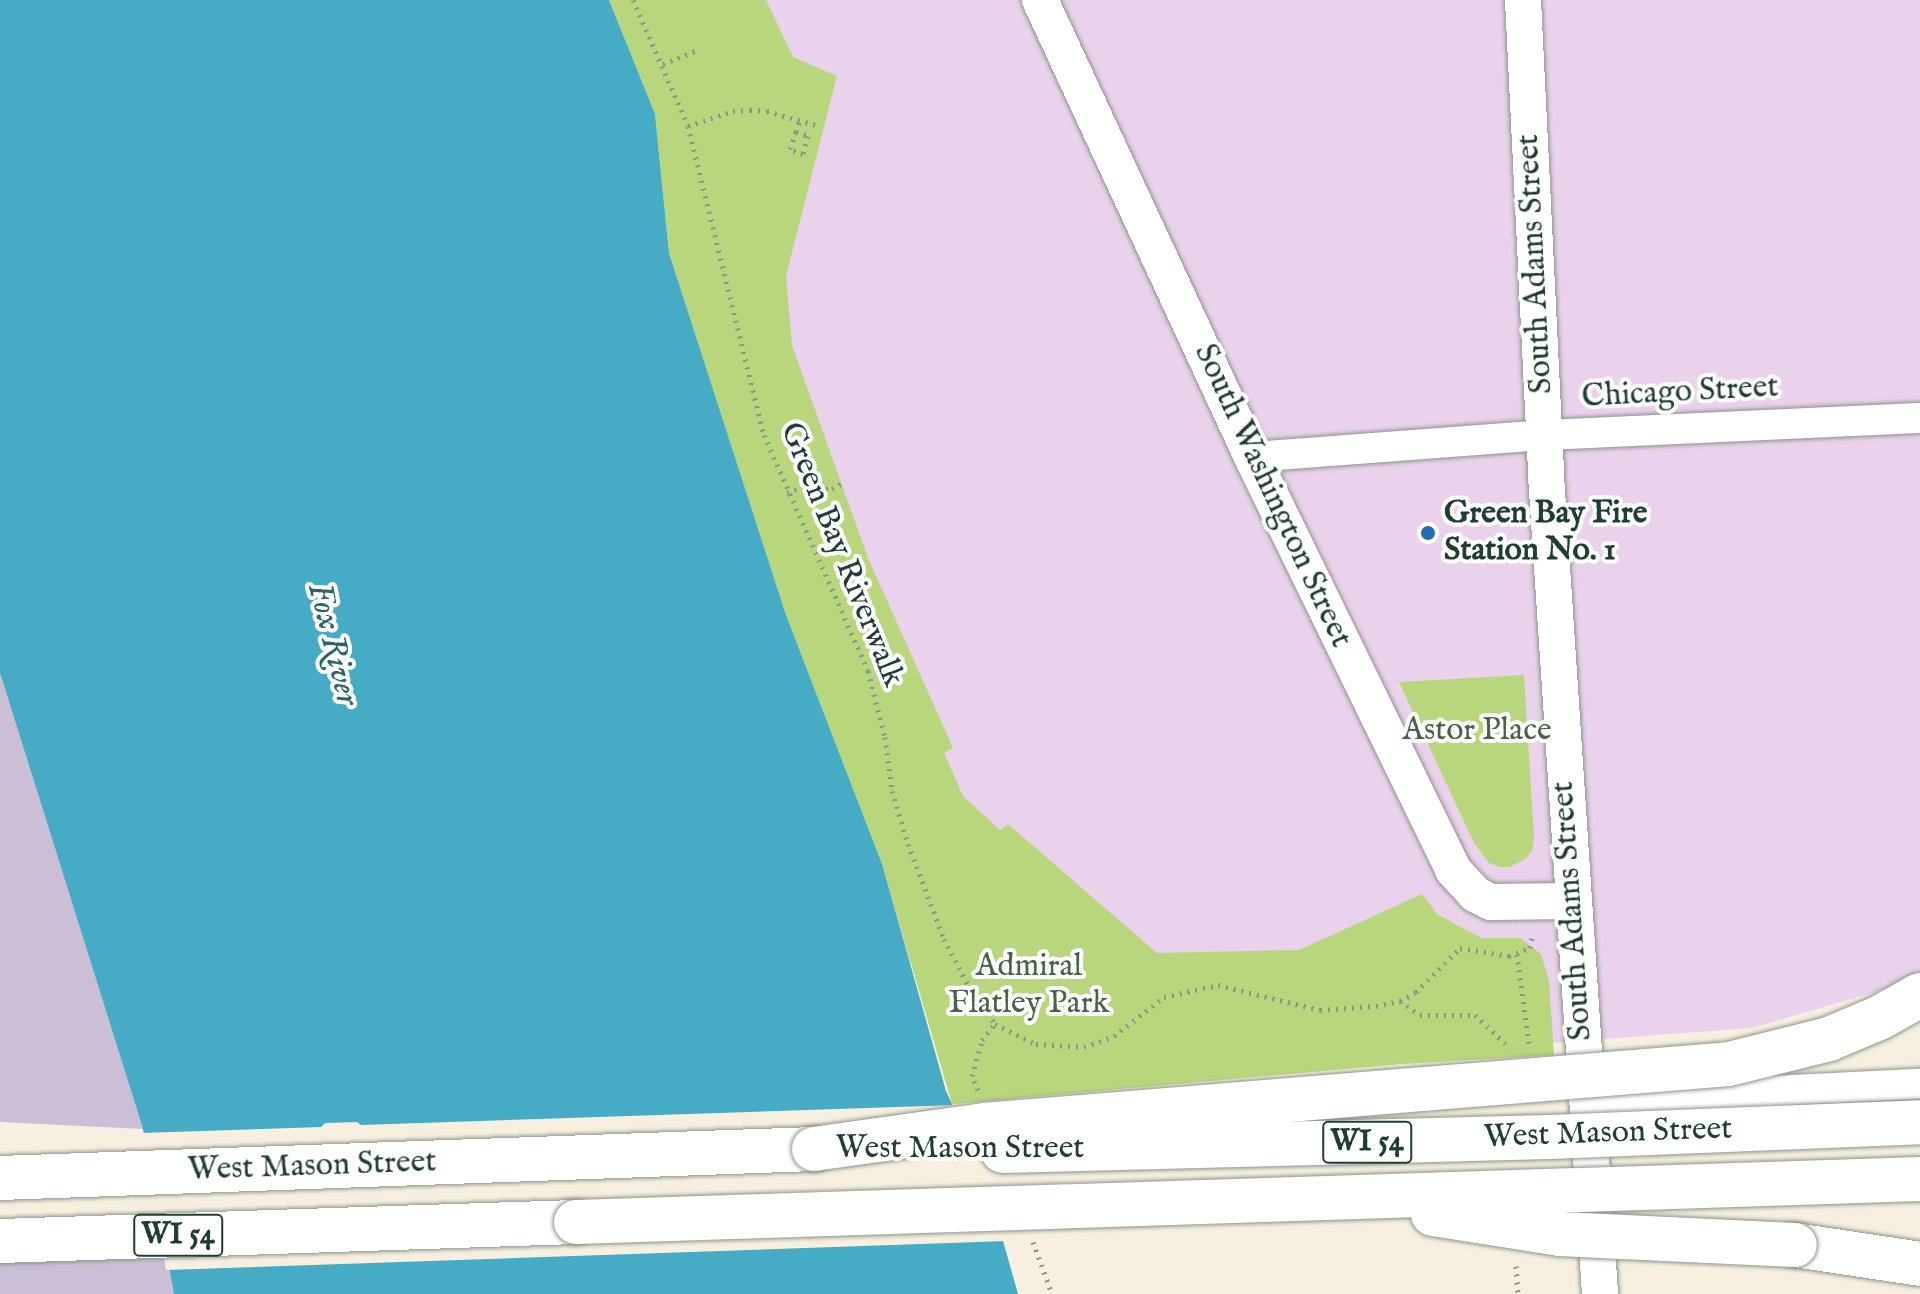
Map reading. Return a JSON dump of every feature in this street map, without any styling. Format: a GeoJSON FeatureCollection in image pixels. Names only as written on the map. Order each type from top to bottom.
{"type":"FeatureCollection","features":[{"type":"Feature","properties":{"kind":"main road"},"geometry":{"type":"LineString","coordinates":[[814,1149],[984,1125],[1729,1064],[1829,1039],[1879,1018],[1920,995]]}},
{"type":"Feature","properties":{"kind":"main road","name":"West Mason Street"},"geometry":{"type":"LineString","coordinates":[[0,1178],[814,1149],[984,1152],[1550,1137],[1920,1122]]}},
{"type":"Feature","properties":{"kind":"main road","name":"West Mason Street"},"geometry":{"type":"LineString","coordinates":[[0,1241],[1920,1179]]}},
{"type":"Feature","properties":{"kind":"main road"},"geometry":{"type":"LineString","coordinates":[[1332,1198],[1560,1234],[1795,1245],[1920,1264]]}},
{"type":"Feature","properties":{"kind":"street","name":"South Washington Street"},"geometry":{"type":"LineString","coordinates":[[1040,0],[1252,457],[1453,870],[1475,894],[1491,902],[1555,902]]}},
{"type":"Feature","properties":{"kind":"street","name":"South Adams Street"},"geometry":{"type":"LineString","coordinates":[[1523,0],[1544,435],[1555,902],[1587,1100],[1600,1294]]}},
{"type":"Feature","properties":{"kind":"street","name":"Chicago Street"},"geometry":{"type":"LineString","coordinates":[[1252,457],[1544,435],[1920,418]]}},
{"type":"Feature","properties":{"kind":"street"},"geometry":{"type":"LineString","coordinates":[[1587,1100],[1920,1084]]}},
{"type":"Feature","properties":{"kind":"path","name":"Green Bay Riverwalk"},"geometry":{"type":"LineString","coordinates":[[633,0],[688,126],[764,435],[868,671],[885,737],[892,791],[908,844],[944,939],[969,987],[995,1024],[1036,1044],[1084,1047],[1114,1036],[1164,997],[1218,985],[1320,1010],[1400,1001],[1441,971],[1460,948],[1509,956],[1530,948],[1555,902]]}},
{"type":"Feature","properties":{"kind":"path"},"geometry":{"type":"LineString","coordinates":[[663,64],[697,50]]}},
{"type":"Feature","properties":{"kind":"path"},"geometry":{"type":"LineString","coordinates":[[688,126],[742,111],[767,111],[819,126]]}},
{"type":"Feature","properties":{"kind":"path"},"geometry":{"type":"LineString","coordinates":[[796,132],[808,136],[803,154],[790,149],[800,120]]}},
{"type":"Feature","properties":{"kind":"path"},"geometry":{"type":"LineString","coordinates":[[787,493],[802,487],[832,489],[842,483]]}},
{"type":"Feature","properties":{"kind":"path"},"geometry":{"type":"LineString","coordinates":[[1400,1001],[1420,1015],[1475,1015],[1500,1035],[1514,1055]]}},
{"type":"Feature","properties":{"kind":"shaded area"},"geometry":{"type":"Polygon","coordinates":[[[609,0],[1920,0],[1920,979],[1752,1028],[1551,1043],[909,962],[655,114],[609,0]]]}},
{"type":"Feature","properties":{"kind":"shaded area"},"geometry":{"type":"Polygon","coordinates":[[[0,673],[143,1129],[0,1122],[0,673]]]}},
{"type":"Feature","properties":{"kind":"shaded area"},"geometry":{"type":"Polygon","coordinates":[[[163,1235],[174,1294],[0,1294],[0,1241],[163,1235]]]}},
{"type":"Feature","properties":{"kind":"green space","name":"Admiral Flatley Park"},"geometry":{"type":"Polygon","coordinates":[[[609,0],[766,0],[793,57],[837,76],[786,276],[792,345],[868,558],[953,748],[944,753],[963,796],[1000,830],[1008,824],[1157,953],[1299,950],[1422,894],[1438,915],[1482,938],[1520,938],[1541,954],[1549,981],[1554,1055],[1402,1064],[952,1104],[882,864],[786,615],[669,253],[655,114],[609,0]]]}},
{"type":"Feature","properties":{"kind":"green space","name":"Astor Place"},"geometry":{"type":"Polygon","coordinates":[[[1524,675],[1534,838],[1532,851],[1525,859],[1510,867],[1500,867],[1489,863],[1474,843],[1399,682],[1524,675]]]}},
{"type":"Feature","properties":{"kind":"water","name":"Fox River"},"geometry":{"type":"Polygon","coordinates":[[[0,0],[609,0],[655,114],[669,253],[786,615],[882,864],[946,1091],[985,1177],[1018,1294],[174,1294],[143,1129],[0,673],[0,0]]]}},
{"type":"Feature","properties":{"kind":"pier"},"geometry":{"type":"Polygon","coordinates":[[[956,1105],[989,1176],[1007,1241],[166,1270],[140,1133],[321,1127],[325,1123],[357,1122],[361,1125],[956,1105]]]}},
{"type":"Feature","properties":{"kind":"place","name":"Green Bay Fire Station No. 1"},"geometry":{"type":"Point","coordinates":[1428,533]}}]}
